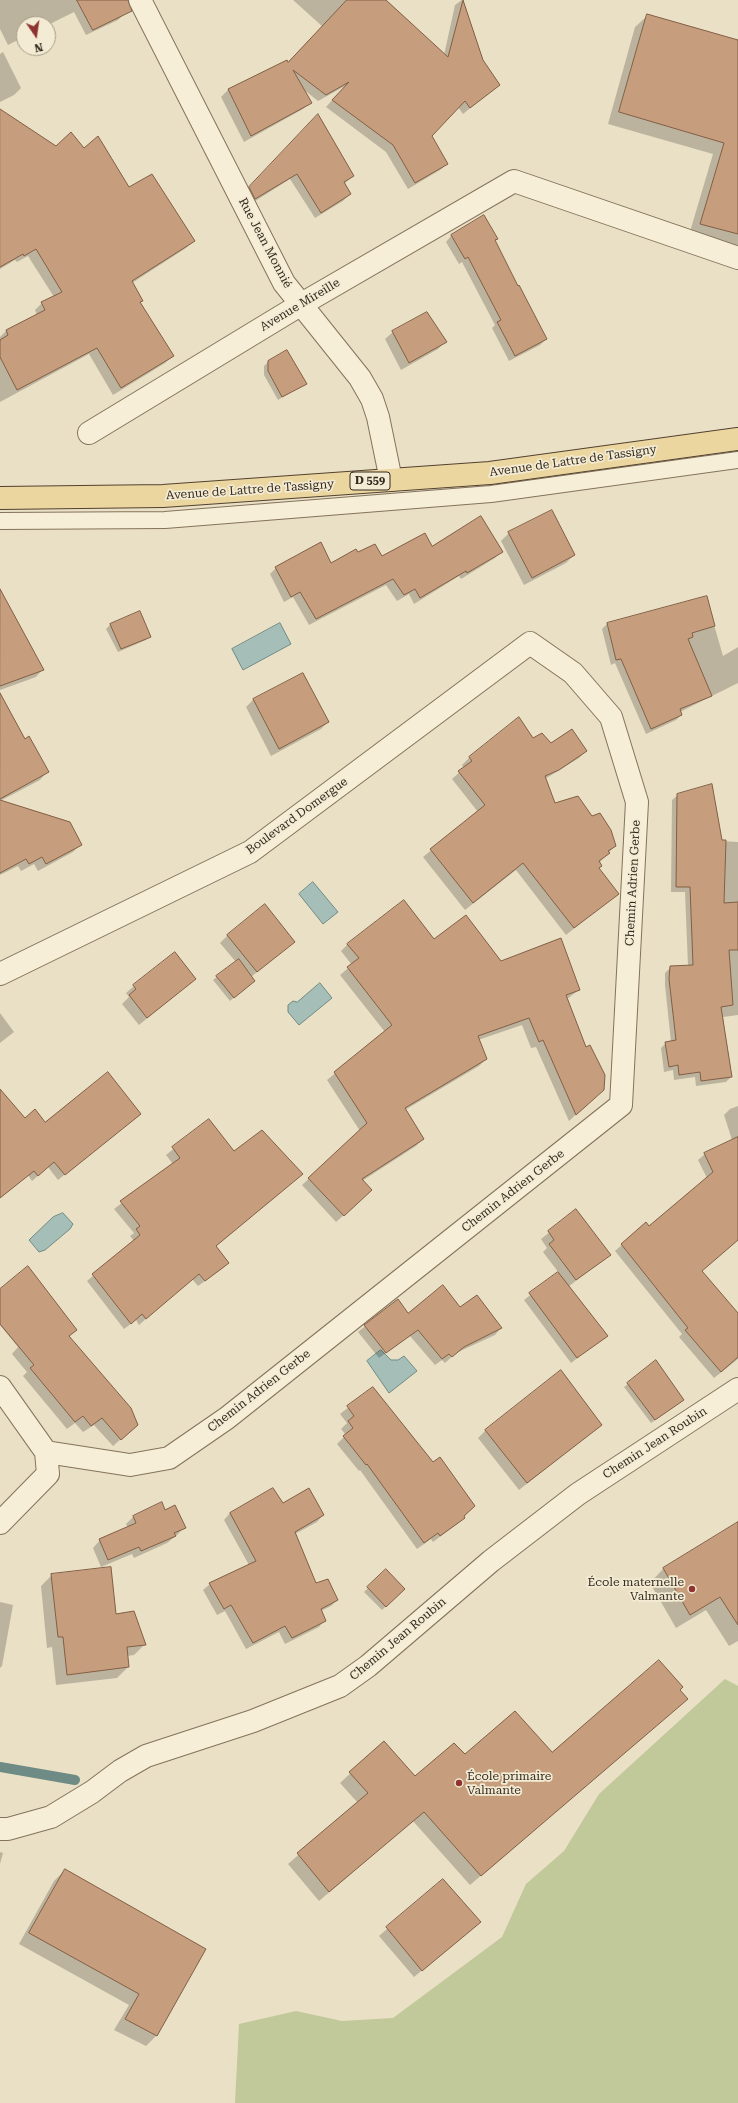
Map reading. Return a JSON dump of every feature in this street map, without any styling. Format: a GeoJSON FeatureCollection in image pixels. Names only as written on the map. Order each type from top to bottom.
{"type":"FeatureCollection","features":[{"type":"Feature","properties":{"kind":"main road","name":"Avenue de Lattre de Tassigny"},"geometry":{"type":"LineString","coordinates":[[0,498],[162,496],[391,480],[490,472],[738,439]]}},
{"type":"Feature","properties":{"kind":"street","name":"Rue Jean Monnié"},"geometry":{"type":"LineString","coordinates":[[140,0],[284,283],[300,305],[360,378],[372,399],[378,416],[391,480]]}},
{"type":"Feature","properties":{"kind":"street","name":"Avenue Mireille"},"geometry":{"type":"LineString","coordinates":[[89,433],[300,305],[514,181],[738,258]]}},
{"type":"Feature","properties":{"kind":"street","name":"Boulevard Domergue"},"geometry":{"type":"LineString","coordinates":[[0,974],[250,852],[530,643]]}},
{"type":"Feature","properties":{"kind":"street","name":"Chemin Adrien Gerbe"},"geometry":{"type":"LineString","coordinates":[[46,1452],[130,1465],[169,1458],[227,1418],[621,1105],[637,802],[611,717],[573,673],[530,643]]}},
{"type":"Feature","properties":{"kind":"street"},"geometry":{"type":"LineString","coordinates":[[0,1387],[46,1452],[48,1474],[0,1523]]}},
{"type":"Feature","properties":{"kind":"street","name":"Chemin Jean Roubin"},"geometry":{"type":"LineString","coordinates":[[0,1829],[8,1829],[51,1817],[92,1792],[120,1771],[146,1756],[254,1721],[340,1686],[368,1666],[491,1561],[578,1494],[738,1389]]}},
{"type":"Feature","properties":{"kind":"lane"},"geometry":{"type":"LineString","coordinates":[[0,521],[165,520],[491,494],[738,460]]}},
{"type":"Feature","properties":{"kind":"green space"},"geometry":{"type":"Polygon","coordinates":[[[725,1679],[738,1686],[738,2103],[235,2103],[239,2024],[296,2011],[342,2021],[393,2018],[502,1937],[526,1884],[564,1851],[599,1794],[725,1679]]]}},
{"type":"Feature","properties":{"kind":"water"},"geometry":{"type":"Polygon","coordinates":[[[280,623],[291,644],[243,670],[232,649],[280,623]]]}},
{"type":"Feature","properties":{"kind":"water"},"geometry":{"type":"Polygon","coordinates":[[[313,882],[338,912],[323,924],[299,894],[313,882]]]}},
{"type":"Feature","properties":{"kind":"water"},"geometry":{"type":"Polygon","coordinates":[[[320,983],[332,998],[299,1025],[288,1012],[288,1005],[293,1001],[297,1002],[320,983]]]}},
{"type":"Feature","properties":{"kind":"water"},"geometry":{"type":"Polygon","coordinates":[[[63,1213],[73,1224],[70,1229],[45,1250],[39,1252],[29,1240],[53,1217],[63,1213]]]}},
{"type":"Feature","properties":{"kind":"water"},"geometry":{"type":"Polygon","coordinates":[[[381,1350],[391,1360],[398,1360],[404,1356],[417,1371],[389,1393],[367,1361],[381,1350]]]}},
{"type":"Feature","properties":{"kind":"building"},"geometry":{"type":"Polygon","coordinates":[[[77,0],[128,0],[132,11],[93,30],[77,0]]]}},
{"type":"Feature","properties":{"kind":"building"},"geometry":{"type":"Polygon","coordinates":[[[347,0],[386,0],[448,57],[463,0],[483,60],[500,85],[470,108],[465,101],[432,136],[448,164],[415,183],[393,145],[332,100],[349,82],[326,95],[293,70],[312,103],[251,136],[228,89],[287,60],[288,62],[347,0]]]}},
{"type":"Feature","properties":{"kind":"building"},"geometry":{"type":"Polygon","coordinates":[[[647,14],[738,40],[738,234],[700,224],[724,143],[619,112],[647,14]]]}},
{"type":"Feature","properties":{"kind":"building"},"geometry":{"type":"Polygon","coordinates":[[[0,109],[56,146],[71,132],[84,148],[98,136],[129,187],[152,174],[195,241],[132,281],[143,301],[140,302],[174,356],[121,388],[97,348],[17,390],[0,357],[0,340],[8,335],[6,330],[45,310],[41,302],[62,292],[36,249],[24,256],[23,254],[0,267],[0,109]]]}},
{"type":"Feature","properties":{"kind":"building"},"geometry":{"type":"Polygon","coordinates":[[[318,114],[354,176],[344,182],[351,194],[321,213],[297,174],[255,199],[249,187],[318,114]]]}},
{"type":"Feature","properties":{"kind":"building"},"geometry":{"type":"Polygon","coordinates":[[[484,215],[498,239],[495,240],[518,286],[519,285],[547,339],[515,356],[497,322],[501,320],[468,257],[465,259],[451,235],[484,215]]]}},
{"type":"Feature","properties":{"kind":"building"},"geometry":{"type":"Polygon","coordinates":[[[427,312],[447,342],[409,363],[392,331],[427,312]]]}},
{"type":"Feature","properties":{"kind":"building"},"geometry":{"type":"Polygon","coordinates":[[[287,350],[307,384],[282,397],[268,371],[268,361],[287,350]]]}},
{"type":"Feature","properties":{"kind":"building"},"geometry":{"type":"Polygon","coordinates":[[[552,510],[575,555],[532,578],[508,532],[552,510]]]}},
{"type":"Feature","properties":{"kind":"building"},"geometry":{"type":"Polygon","coordinates":[[[481,516],[503,552],[467,573],[466,571],[420,598],[415,589],[404,595],[393,579],[316,619],[300,592],[291,597],[275,567],[321,542],[331,563],[356,549],[358,552],[375,544],[382,556],[425,533],[432,546],[481,516]]]}},
{"type":"Feature","properties":{"kind":"building"},"geometry":{"type":"Polygon","coordinates":[[[0,589],[44,670],[0,686],[0,589]]]}},
{"type":"Feature","properties":{"kind":"building"},"geometry":{"type":"Polygon","coordinates":[[[707,596],[715,626],[692,633],[693,637],[688,639],[712,696],[680,709],[682,715],[651,729],[621,659],[616,660],[607,623],[707,596]]]}},
{"type":"Feature","properties":{"kind":"building"},"geometry":{"type":"Polygon","coordinates":[[[140,611],[151,637],[121,649],[110,624],[140,611]]]}},
{"type":"Feature","properties":{"kind":"building"},"geometry":{"type":"Polygon","coordinates":[[[303,673],[329,722],[279,749],[253,699],[303,673]]]}},
{"type":"Feature","properties":{"kind":"building"},"geometry":{"type":"Polygon","coordinates":[[[0,693],[25,739],[29,736],[49,772],[0,799],[0,693]]]}},
{"type":"Feature","properties":{"kind":"building"},"geometry":{"type":"Polygon","coordinates":[[[519,717],[533,738],[542,733],[551,743],[572,729],[587,751],[559,770],[545,776],[555,803],[578,796],[592,816],[600,813],[611,830],[616,846],[608,851],[610,853],[599,861],[602,866],[599,868],[619,894],[574,928],[523,863],[473,903],[430,849],[485,805],[458,771],[472,761],[469,757],[519,717]]]}},
{"type":"Feature","properties":{"kind":"building"},"geometry":{"type":"Polygon","coordinates":[[[712,784],[722,840],[726,840],[724,903],[738,902],[738,950],[729,950],[733,1005],[721,1007],[732,1077],[701,1081],[700,1072],[679,1075],[678,1065],[669,1067],[665,1042],[676,1040],[669,979],[670,966],[693,965],[690,887],[676,887],[677,794],[712,784]]]}},
{"type":"Feature","properties":{"kind":"building"},"geometry":{"type":"Polygon","coordinates":[[[0,800],[70,822],[82,845],[46,864],[42,857],[29,864],[26,859],[0,873],[0,800]]]}},
{"type":"Feature","properties":{"kind":"building"},"geometry":{"type":"Polygon","coordinates":[[[404,900],[434,939],[466,915],[501,961],[561,938],[580,990],[566,995],[586,1047],[590,1045],[605,1075],[604,1090],[576,1115],[543,1040],[539,1042],[529,1018],[478,1036],[487,1059],[405,1108],[424,1139],[362,1179],[372,1190],[344,1216],[308,1178],[367,1123],[334,1072],[392,1025],[347,967],[359,958],[347,944],[404,900]]]}},
{"type":"Feature","properties":{"kind":"building"},"geometry":{"type":"Polygon","coordinates":[[[265,904],[295,942],[257,972],[227,935],[265,904]]]}},
{"type":"Feature","properties":{"kind":"building"},"geometry":{"type":"Polygon","coordinates":[[[175,952],[196,979],[147,1018],[129,995],[136,989],[133,985],[175,952]]]}},
{"type":"Feature","properties":{"kind":"building"},"geometry":{"type":"Polygon","coordinates":[[[239,959],[255,981],[234,998],[216,976],[239,959]]]}},
{"type":"Feature","properties":{"kind":"building"},"geometry":{"type":"Polygon","coordinates":[[[108,1072],[141,1114],[65,1175],[54,1162],[38,1176],[34,1171],[0,1198],[0,1089],[25,1118],[35,1109],[45,1122],[108,1072]]]}},
{"type":"Feature","properties":{"kind":"building"},"geometry":{"type":"Polygon","coordinates":[[[209,1119],[234,1151],[262,1130],[303,1174],[216,1246],[229,1263],[205,1281],[199,1274],[146,1319],[142,1314],[131,1324],[92,1274],[140,1235],[136,1229],[140,1226],[120,1201],[180,1158],[172,1147],[209,1119]]]}},
{"type":"Feature","properties":{"kind":"building"},"geometry":{"type":"Polygon","coordinates":[[[738,1137],[738,1240],[702,1271],[738,1313],[738,1357],[721,1372],[685,1330],[688,1328],[621,1244],[646,1222],[649,1226],[713,1172],[704,1153],[738,1137]]]}},
{"type":"Feature","properties":{"kind":"building"},"geometry":{"type":"Polygon","coordinates":[[[576,1209],[611,1255],[576,1280],[549,1244],[554,1240],[548,1231],[576,1209]]]}},
{"type":"Feature","properties":{"kind":"building"},"geometry":{"type":"Polygon","coordinates":[[[28,1266],[77,1330],[69,1336],[131,1408],[138,1425],[121,1440],[102,1418],[91,1426],[83,1416],[75,1422],[30,1368],[34,1365],[0,1324],[0,1289],[28,1266]]]}},
{"type":"Feature","properties":{"kind":"building"},"geometry":{"type":"Polygon","coordinates":[[[558,1272],[608,1336],[577,1358],[529,1293],[558,1272]]]}},
{"type":"Feature","properties":{"kind":"building"},"geometry":{"type":"Polygon","coordinates":[[[443,1285],[460,1307],[477,1295],[502,1328],[464,1347],[452,1357],[449,1354],[442,1359],[418,1330],[386,1353],[364,1325],[398,1299],[408,1313],[443,1285]]]}},
{"type":"Feature","properties":{"kind":"building"},"geometry":{"type":"Polygon","coordinates":[[[656,1360],[684,1400],[655,1420],[627,1383],[656,1360]]]}},
{"type":"Feature","properties":{"kind":"building"},"geometry":{"type":"Polygon","coordinates":[[[561,1370],[602,1425],[527,1483],[485,1430],[561,1370]]]}},
{"type":"Feature","properties":{"kind":"building"},"geometry":{"type":"Polygon","coordinates":[[[373,1387],[433,1462],[440,1457],[475,1506],[464,1516],[465,1518],[440,1536],[438,1533],[424,1543],[367,1464],[366,1465],[343,1436],[353,1428],[348,1421],[354,1416],[347,1406],[373,1387]]]}},
{"type":"Feature","properties":{"kind":"building"},"geometry":{"type":"Polygon","coordinates":[[[273,1488],[283,1503],[309,1488],[324,1515],[295,1532],[316,1583],[328,1579],[338,1600],[321,1609],[326,1621],[292,1638],[285,1626],[253,1643],[231,1605],[224,1609],[209,1583],[256,1561],[230,1513],[273,1488]]]}},
{"type":"Feature","properties":{"kind":"building"},"geometry":{"type":"Polygon","coordinates":[[[162,1502],[165,1510],[175,1505],[186,1528],[174,1533],[176,1536],[141,1551],[139,1547],[108,1560],[99,1539],[136,1523],[133,1516],[162,1502]]]}},
{"type":"Feature","properties":{"kind":"building"},"geometry":{"type":"Polygon","coordinates":[[[738,1522],[738,1625],[720,1597],[690,1615],[663,1568],[738,1522]]]}},
{"type":"Feature","properties":{"kind":"building"},"geometry":{"type":"Polygon","coordinates":[[[111,1567],[116,1614],[134,1611],[146,1645],[127,1647],[129,1667],[67,1675],[63,1637],[58,1637],[51,1574],[111,1567]]]}},
{"type":"Feature","properties":{"kind":"building"},"geometry":{"type":"Polygon","coordinates":[[[386,1569],[405,1589],[386,1607],[367,1587],[386,1569]]]}},
{"type":"Feature","properties":{"kind":"building"},"geometry":{"type":"Polygon","coordinates":[[[659,1660],[683,1687],[680,1690],[688,1699],[481,1876],[424,1812],[329,1892],[297,1853],[368,1793],[349,1772],[384,1741],[415,1776],[454,1743],[465,1754],[515,1711],[552,1752],[659,1660]]]}},
{"type":"Feature","properties":{"kind":"building"},"geometry":{"type":"Polygon","coordinates":[[[65,1869],[206,1949],[157,2036],[125,2019],[139,1994],[29,1933],[65,1869]]]}},
{"type":"Feature","properties":{"kind":"building"},"geometry":{"type":"Polygon","coordinates":[[[443,1879],[481,1922],[422,1971],[386,1927],[443,1879]]]}},
{"type":"Feature","properties":{"kind":"waterway"},"geometry":{"type":"LineString","coordinates":[[0,1767],[75,1780]]}},
{"type":"Feature","properties":{"kind":"place","name":"École maternelle Valmante"},"geometry":{"type":"Point","coordinates":[692,1589]}},
{"type":"Feature","properties":{"kind":"place","name":"École primaire Valmante"},"geometry":{"type":"Point","coordinates":[459,1783]}}]}
